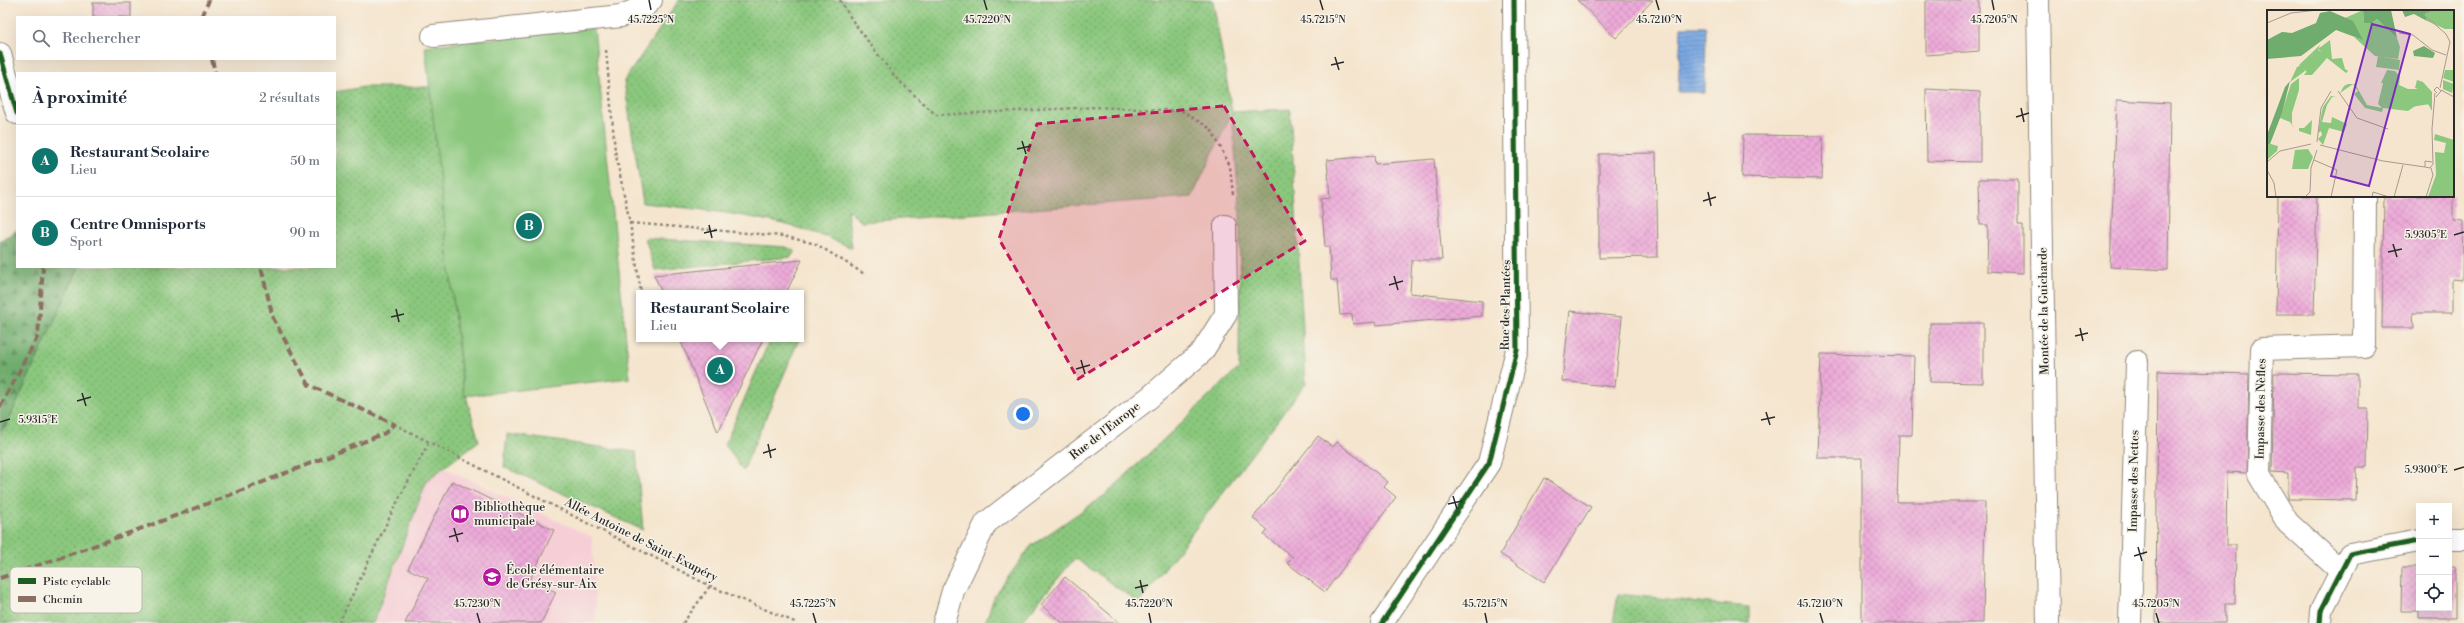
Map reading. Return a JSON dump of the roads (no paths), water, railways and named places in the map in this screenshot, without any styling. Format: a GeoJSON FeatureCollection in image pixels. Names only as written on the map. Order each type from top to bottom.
{"type":"FeatureCollection","features":[{"type":"Feature","properties":{"kind":"street"},"geometry":{"type":"LineString","coordinates":[[433,36],[621,8],[644,7],[651,0]]}},
{"type":"Feature","properties":{"kind":"street","name":"Rue des Plantées"},"geometry":{"type":"LineString","coordinates":[[1382,623],[1489,463],[1517,350],[1514,0]]}},
{"type":"Feature","properties":{"kind":"street","name":"Montée de la Guicharde"},"geometry":{"type":"LineString","coordinates":[[2038,0],[2048,623]]}},
{"type":"Feature","properties":{"kind":"street"},"geometry":{"type":"LineString","coordinates":[[0,54],[16,110]]}},
{"type":"Feature","properties":{"kind":"street","name":"Impasse des Nèfles"},"geometry":{"type":"LineString","coordinates":[[2341,571],[2288,523],[2259,474],[2262,349],[2364,346],[2365,197]]}},
{"type":"Feature","properties":{"kind":"street","name":"Rue de l'Europe"},"geometry":{"type":"LineString","coordinates":[[944,623],[953,591],[986,523],[1150,397],[1202,352],[1226,314],[1225,226]]}},
{"type":"Feature","properties":{"kind":"street","name":"Impasse des Nettes"},"geometry":{"type":"LineString","coordinates":[[2130,623],[2137,362]]}},
{"type":"Feature","properties":{"kind":"street"},"geometry":{"type":"LineString","coordinates":[[2452,539],[2464,539]]}},
{"type":"Feature","properties":{"kind":"street"},"geometry":{"type":"LineString","coordinates":[[2320,623],[2321,611],[2350,554],[2416,542]]}},
{"type":"Feature","properties":{"kind":"water"},"geometry":{"type":"Polygon","coordinates":[[[1681,27],[1706,27],[1705,92],[1678,92],[1681,27]]]}},
{"type":"Feature","properties":{"kind":"place","name":"Centre Omnisports"},"geometry":{"type":"Point","coordinates":[529,226]}},
{"type":"Feature","properties":{"kind":"place","name":"Restaurant Scolaire"},"geometry":{"type":"Point","coordinates":[720,370]}},
{"type":"Feature","properties":{"kind":"place","name":"Bibliothèque municipale"},"geometry":{"type":"Point","coordinates":[460,514]}},
{"type":"Feature","properties":{"kind":"place","name":"École élémentaire de Grésy-sur-Aix"},"geometry":{"type":"Point","coordinates":[492,577]}}]}
